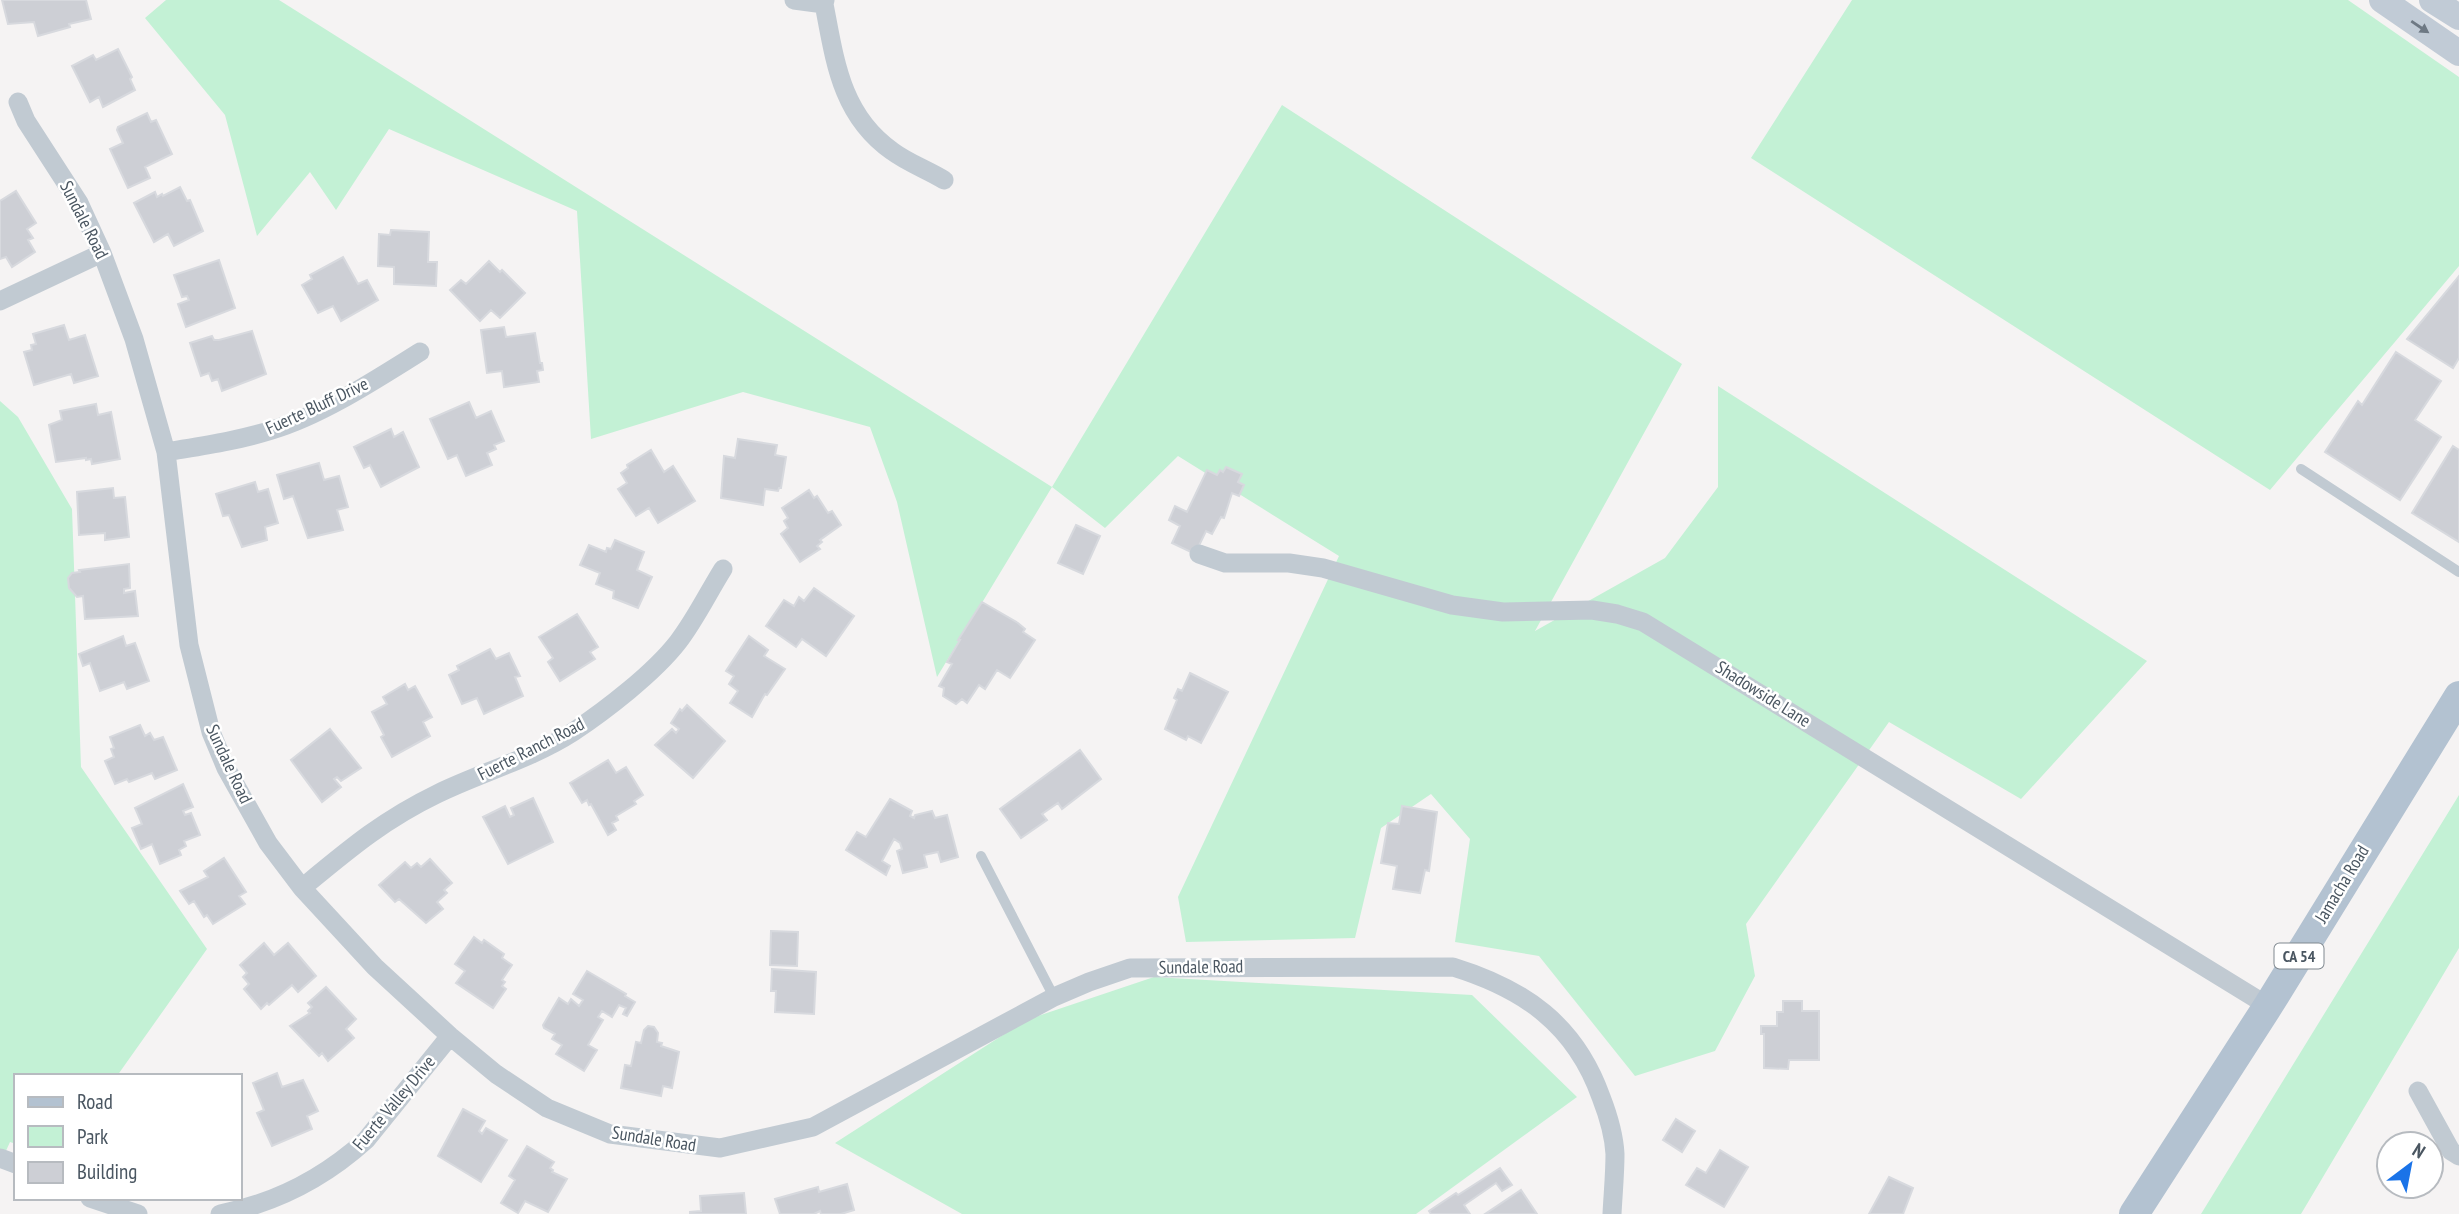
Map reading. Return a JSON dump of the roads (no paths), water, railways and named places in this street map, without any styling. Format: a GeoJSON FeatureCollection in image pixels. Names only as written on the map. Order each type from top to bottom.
{"type":"FeatureCollection","features":[{"type":"Feature","properties":{"kind":"main road"},"geometry":{"type":"LineString","coordinates":[[2382,0],[2459,53]]}},
{"type":"Feature","properties":{"kind":"main road"},"geometry":{"type":"LineString","coordinates":[[2432,0],[2459,17]]}},
{"type":"Feature","properties":{"kind":"main road","name":"Jamacha Road"},"geometry":{"type":"LineString","coordinates":[[2134,1214],[2268,1006],[2459,696]]}},
{"type":"Feature","properties":{"kind":"street"},"geometry":{"type":"LineString","coordinates":[[794,0],[825,2],[837,72],[846,97],[870,133],[894,153],[944,180]]}},
{"type":"Feature","properties":{"kind":"street","name":"Sundale Road"},"geometry":{"type":"LineString","coordinates":[[18,102],[26,121],[79,203],[102,253],[134,339],[166,452],[189,645],[211,732],[226,768],[268,843],[302,888],[375,967],[496,1074],[547,1108],[610,1133],[720,1149],[813,1127],[1054,997],[1130,968],[1453,967],[1513,990],[1567,1034],[1593,1075],[1609,1119],[1615,1153],[1612,1214]]}},
{"type":"Feature","properties":{"kind":"street"},"geometry":{"type":"LineString","coordinates":[[0,301],[102,253]]}},
{"type":"Feature","properties":{"kind":"street","name":"Fuerte Bluff Drive"},"geometry":{"type":"LineString","coordinates":[[166,452],[222,443],[274,429],[345,397],[420,352]]}},
{"type":"Feature","properties":{"kind":"street","name":"Shadowside Lane"},"geometry":{"type":"LineString","coordinates":[[1199,554],[1225,563],[1289,563],[1323,568],[1452,605],[1491,611],[1592,610],[1643,622],[2268,1006]]}},
{"type":"Feature","properties":{"kind":"street","name":"Fuerte Ranch Road"},"geometry":{"type":"LineString","coordinates":[[302,888],[361,838],[405,810],[515,762],[572,733],[628,691],[677,642],[723,569]]}},
{"type":"Feature","properties":{"kind":"street","name":"Fuerte Valley Drive"},"geometry":{"type":"LineString","coordinates":[[220,1214],[262,1203],[289,1192],[315,1179],[350,1154],[366,1140],[450,1036]]}},
{"type":"Feature","properties":{"kind":"street"},"geometry":{"type":"LineString","coordinates":[[2418,1091],[2451,1151],[2459,1156]]}},
{"type":"Feature","properties":{"kind":"street"},"geometry":{"type":"LineString","coordinates":[[96,1200],[138,1214]]}},
{"type":"Feature","properties":{"kind":"lane"},"geometry":{"type":"LineString","coordinates":[[2301,469],[2459,572]]}},
{"type":"Feature","properties":{"kind":"lane"},"geometry":{"type":"LineString","coordinates":[[981,856],[1054,997]]}}]}
